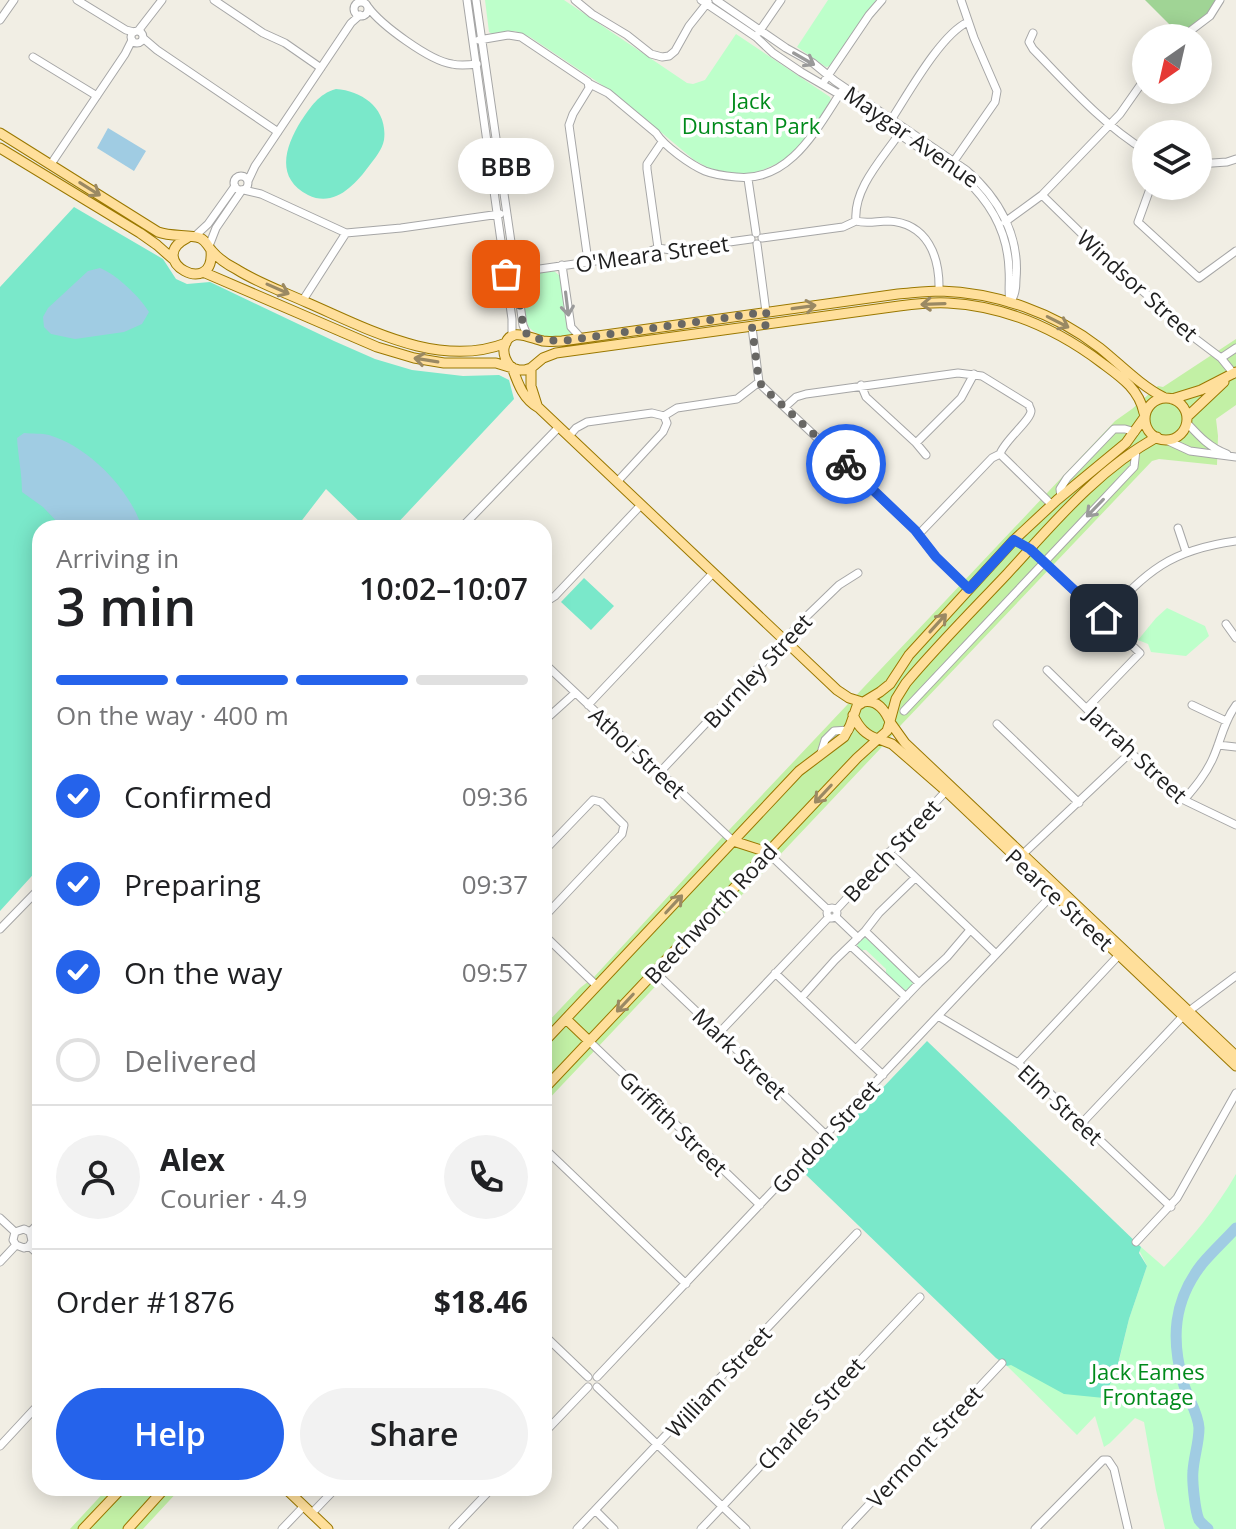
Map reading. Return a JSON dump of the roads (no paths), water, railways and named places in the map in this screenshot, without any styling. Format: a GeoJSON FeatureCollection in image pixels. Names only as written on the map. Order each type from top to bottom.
{"type":"FeatureCollection","features":[{"type":"Feature","properties":{"kind":"main road"},"geometry":{"type":"LineString","coordinates":[[0,133],[158,232],[203,240],[238,270],[374,332],[409,343],[448,350],[486,350],[516,335],[548,341],[581,338],[939,291],[983,296],[1010,303],[1069,327],[1099,347],[1148,388],[1182,405],[1188,420]]}},
{"type":"Feature","properties":{"kind":"main road"},"geometry":{"type":"LineString","coordinates":[[0,148],[140,233],[174,260],[180,270],[197,274],[203,272],[232,282],[377,347],[401,354],[444,363],[496,363],[519,370],[534,366],[556,353],[899,306],[949,303],[1010,314],[1051,330],[1094,357],[1133,388],[1140,398],[1148,428],[1162,439]]}},
{"type":"Feature","properties":{"kind":"main road"},"geometry":{"type":"LineString","coordinates":[[20,160],[27,149]]}},
{"type":"Feature","properties":{"kind":"main road"},"geometry":{"type":"LineString","coordinates":[[174,260],[179,242],[192,237]]}},
{"type":"Feature","properties":{"kind":"main road"},"geometry":{"type":"LineString","coordinates":[[203,272],[211,260],[210,248]]}},
{"type":"Feature","properties":{"kind":"main road"},"geometry":{"type":"LineString","coordinates":[[1010,303],[1010,314]]}},
{"type":"Feature","properties":{"kind":"main road"},"geometry":{"type":"LineString","coordinates":[[766,312],[768,325]]}},
{"type":"Feature","properties":{"kind":"main road"},"geometry":{"type":"LineString","coordinates":[[530,336],[540,347],[531,386],[539,408]]}},
{"type":"Feature","properties":{"kind":"main road"},"geometry":{"type":"LineString","coordinates":[[509,340],[504,355],[531,404],[569,436],[837,690],[849,698],[879,705],[890,721]]}},
{"type":"Feature","properties":{"kind":"main road"},"geometry":{"type":"LineString","coordinates":[[853,715],[856,707],[890,684],[909,655],[1014,540],[1120,449],[1135,432],[1150,404],[1201,390],[1233,374]]}},
{"type":"Feature","properties":{"kind":"main road"},"geometry":{"type":"LineString","coordinates":[[837,690],[865,732],[879,739],[887,731],[896,699],[916,670],[1080,495],[1136,450],[1180,435],[1188,420],[1233,374]]}},
{"type":"Feature","properties":{"kind":"main road"},"geometry":{"type":"LineString","coordinates":[[1014,540],[1030,549]]}},
{"type":"Feature","properties":{"kind":"main road","name":"Beechworth Road"},"geometry":{"type":"LineString","coordinates":[[552,1034],[799,771],[840,741],[849,730],[853,715]]}},
{"type":"Feature","properties":{"kind":"main road","name":"Pearce Street"},"geometry":{"type":"LineString","coordinates":[[890,721],[902,740],[948,789],[1119,955],[1236,1056]]}},
{"type":"Feature","properties":{"kind":"main road","name":"Beechworth Road"},"geometry":{"type":"LineString","coordinates":[[552,1080],[857,758],[879,739]]}},
{"type":"Feature","properties":{"kind":"main road","name":"Pearce Street"},"geometry":{"type":"LineString","coordinates":[[879,739],[892,744],[948,789]]}},
{"type":"Feature","properties":{"kind":"main road"},"geometry":{"type":"LineString","coordinates":[[733,841],[767,852]]}},
{"type":"Feature","properties":{"kind":"main road","name":"Pearce Street"},"geometry":{"type":"LineString","coordinates":[[1056,892],[1186,1014],[1236,1066]]}},
{"type":"Feature","properties":{"kind":"main road"},"geometry":{"type":"LineString","coordinates":[[566,1019],[589,1041]]}},
{"type":"Feature","properties":{"kind":"main road"},"geometry":{"type":"LineString","coordinates":[[83,1529],[114,1496]]}},
{"type":"Feature","properties":{"kind":"main road"},"geometry":{"type":"LineString","coordinates":[[128,1529],[158,1496]]}},
{"type":"Feature","properties":{"kind":"main road"},"geometry":{"type":"LineString","coordinates":[[293,1496],[328,1529]]}},
{"type":"Feature","properties":{"kind":"street"},"geometry":{"type":"LineString","coordinates":[[0,20],[14,0]]}},
{"type":"Feature","properties":{"kind":"street"},"geometry":{"type":"LineString","coordinates":[[77,0],[278,132]]}},
{"type":"Feature","properties":{"kind":"street"},"geometry":{"type":"LineString","coordinates":[[51,164],[162,0]]}},
{"type":"Feature","properties":{"kind":"street"},"geometry":{"type":"LineString","coordinates":[[214,0],[321,68]]}},
{"type":"Feature","properties":{"kind":"street"},"geometry":{"type":"LineString","coordinates":[[467,0],[477,40],[523,325],[530,336]]}},
{"type":"Feature","properties":{"kind":"street"},"geometry":{"type":"LineString","coordinates":[[476,0],[477,64],[512,319],[509,340]]}},
{"type":"Feature","properties":{"kind":"street"},"geometry":{"type":"LineString","coordinates":[[575,0],[651,54],[662,57],[675,51],[705,1]]}},
{"type":"Feature","properties":{"kind":"street","name":"Maygar Avenue"},"geometry":{"type":"LineString","coordinates":[[716,0],[758,34],[776,55],[823,84],[842,91],[954,161],[982,184],[996,202],[1003,223],[1010,273],[1010,303]]}},
{"type":"Feature","properties":{"kind":"street"},"geometry":{"type":"LineString","coordinates":[[758,34],[781,0]]}},
{"type":"Feature","properties":{"kind":"street"},"geometry":{"type":"LineString","coordinates":[[823,84],[882,0]]}},
{"type":"Feature","properties":{"kind":"street"},"geometry":{"type":"LineString","coordinates":[[954,161],[995,102],[997,91],[961,0]]}},
{"type":"Feature","properties":{"kind":"street"},"geometry":{"type":"LineString","coordinates":[[1199,24],[1210,16],[1220,0]]}},
{"type":"Feature","properties":{"kind":"street","name":"Maygar Avenue"},"geometry":{"type":"LineString","coordinates":[[705,1],[813,63],[842,91]]}},
{"type":"Feature","properties":{"kind":"street"},"geometry":{"type":"LineString","coordinates":[[210,248],[216,228],[243,184],[351,23],[359,6],[435,59],[454,65],[477,64]]}},
{"type":"Feature","properties":{"kind":"street"},"geometry":{"type":"LineString","coordinates":[[889,122],[944,43],[968,22]]}},
{"type":"Feature","properties":{"kind":"street"},"geometry":{"type":"LineString","coordinates":[[1033,33],[1030,45],[1132,142]]}},
{"type":"Feature","properties":{"kind":"street"},"geometry":{"type":"LineString","coordinates":[[477,40],[508,35],[521,37],[608,93],[656,133],[662,142],[698,168],[713,174],[748,179],[782,166],[796,156],[842,91]]}},
{"type":"Feature","properties":{"kind":"street"},"geometry":{"type":"LineString","coordinates":[[33,57],[97,96]]}},
{"type":"Feature","properties":{"kind":"street"},"geometry":{"type":"LineString","coordinates":[[588,261],[569,125],[590,84]]}},
{"type":"Feature","properties":{"kind":"street"},"geometry":{"type":"LineString","coordinates":[[1003,223],[1042,195],[1132,98]]}},
{"type":"Feature","properties":{"kind":"street","name":"Maygar Avenue"},"geometry":{"type":"LineString","coordinates":[[889,122],[899,134],[965,179],[1003,223]]}},
{"type":"Feature","properties":{"kind":"street"},"geometry":{"type":"LineString","coordinates":[[856,221],[855,209],[859,196],[899,134]]}},
{"type":"Feature","properties":{"kind":"street"},"geometry":{"type":"LineString","coordinates":[[658,248],[647,164],[662,142]]}},
{"type":"Feature","properties":{"kind":"street"},"geometry":{"type":"LineString","coordinates":[[1212,163],[1236,159]]}},
{"type":"Feature","properties":{"kind":"street"},"geometry":{"type":"LineString","coordinates":[[748,179],[766,312]]}},
{"type":"Feature","properties":{"kind":"street"},"geometry":{"type":"LineString","coordinates":[[243,184],[346,233],[506,213]]}},
{"type":"Feature","properties":{"kind":"street"},"geometry":{"type":"LineString","coordinates":[[192,237],[208,224],[243,184]]}},
{"type":"Feature","properties":{"kind":"street","name":"Windsor Street"},"geometry":{"type":"LineString","coordinates":[[1042,195],[1114,268],[1176,324],[1221,358],[1233,374]]}},
{"type":"Feature","properties":{"kind":"street"},"geometry":{"type":"LineString","coordinates":[[1146,200],[1138,222],[1199,278],[1236,251]]}},
{"type":"Feature","properties":{"kind":"street","name":"O'Meara Street"},"geometry":{"type":"LineString","coordinates":[[506,274],[644,254],[658,248],[671,250],[843,227],[856,221],[892,222],[917,231],[924,237],[937,259],[939,291]]}},
{"type":"Feature","properties":{"kind":"street"},"geometry":{"type":"LineString","coordinates":[[303,300],[346,233]]}},
{"type":"Feature","properties":{"kind":"street"},"geometry":{"type":"LineString","coordinates":[[562,265],[571,327],[581,338]]}},
{"type":"Feature","properties":{"kind":"street"},"geometry":{"type":"LineString","coordinates":[[752,327],[759,382],[919,534],[936,557],[969,589]]}},
{"type":"Feature","properties":{"kind":"street"},"geometry":{"type":"LineString","coordinates":[[1221,358],[1236,348]]}},
{"type":"Feature","properties":{"kind":"street"},"geometry":{"type":"LineString","coordinates":[[785,407],[796,397],[806,394],[958,373],[974,374],[994,382],[1025,401],[1031,408],[1030,415],[1000,454],[992,458],[919,534]]}},
{"type":"Feature","properties":{"kind":"street"},"geometry":{"type":"LineString","coordinates":[[916,443],[961,398],[974,374]]}},
{"type":"Feature","properties":{"kind":"street"},"geometry":{"type":"LineString","coordinates":[[569,436],[587,422],[652,413],[664,416],[677,408],[737,399],[759,382]]}},
{"type":"Feature","properties":{"kind":"street"},"geometry":{"type":"LineString","coordinates":[[861,385],[866,397],[926,455]]}},
{"type":"Feature","properties":{"kind":"street"},"geometry":{"type":"LineString","coordinates":[[617,482],[663,432],[667,423],[664,416]]}},
{"type":"Feature","properties":{"kind":"street"},"geometry":{"type":"LineString","coordinates":[[1188,420],[1205,441],[1217,450],[1233,454]]}},
{"type":"Feature","properties":{"kind":"street"},"geometry":{"type":"LineString","coordinates":[[469,520],[559,427]]}},
{"type":"Feature","properties":{"kind":"street"},"geometry":{"type":"LineString","coordinates":[[1061,497],[1060,489],[1067,478],[1114,429],[1135,432]]}},
{"type":"Feature","properties":{"kind":"street"},"geometry":{"type":"LineString","coordinates":[[1162,439],[1190,451],[1217,456],[1233,454]]}},
{"type":"Feature","properties":{"kind":"street"},"geometry":{"type":"LineString","coordinates":[[904,711],[1134,467],[1136,450]]}},
{"type":"Feature","properties":{"kind":"street"},"geometry":{"type":"LineString","coordinates":[[1000,454],[1052,505]]}},
{"type":"Feature","properties":{"kind":"street"},"geometry":{"type":"LineString","coordinates":[[552,598],[641,505]]}},
{"type":"Feature","properties":{"kind":"street"},"geometry":{"type":"LineString","coordinates":[[1178,528],[1186,552]]}},
{"type":"Feature","properties":{"kind":"street"},"geometry":{"type":"LineString","coordinates":[[1104,618],[1135,584],[1163,564],[1186,552],[1236,541]]}},
{"type":"Feature","properties":{"kind":"street"},"geometry":{"type":"LineString","coordinates":[[1030,549],[1140,653],[1087,708]]}},
{"type":"Feature","properties":{"kind":"street"},"geometry":{"type":"LineString","coordinates":[[588,705],[713,573]]}},
{"type":"Feature","properties":{"kind":"street","name":"Burnley Street"},"geometry":{"type":"LineString","coordinates":[[660,772],[784,640],[839,585],[858,573]]}},
{"type":"Feature","properties":{"kind":"street"},"geometry":{"type":"LineString","coordinates":[[1226,624],[1236,638]]}},
{"type":"Feature","properties":{"kind":"street","name":"Jarrah Street"},"geometry":{"type":"LineString","coordinates":[[1047,670],[1159,780],[1184,800],[1236,825]]}},
{"type":"Feature","properties":{"kind":"street","name":"Athol Street"},"geometry":{"type":"LineString","coordinates":[[552,671],[733,841]]}},
{"type":"Feature","properties":{"kind":"street"},"geometry":{"type":"LineString","coordinates":[[896,699],[921,692]]}},
{"type":"Feature","properties":{"kind":"street"},"geometry":{"type":"LineString","coordinates":[[552,714],[575,693]]}},
{"type":"Feature","properties":{"kind":"street"},"geometry":{"type":"LineString","coordinates":[[1192,705],[1226,721]]}},
{"type":"Feature","properties":{"kind":"street"},"geometry":{"type":"LineString","coordinates":[[1184,800],[1207,770],[1226,721],[1236,705]]}},
{"type":"Feature","properties":{"kind":"street"},"geometry":{"type":"LineString","coordinates":[[997,724],[1079,803]]}},
{"type":"Feature","properties":{"kind":"street"},"geometry":{"type":"LineString","coordinates":[[1218,745],[1236,747]]}},
{"type":"Feature","properties":{"kind":"street"},"geometry":{"type":"LineString","coordinates":[[1021,857],[1130,753]]}},
{"type":"Feature","properties":{"kind":"street","name":"Beech Street"},"geometry":{"type":"LineString","coordinates":[[719,1033],[948,789]]}},
{"type":"Feature","properties":{"kind":"street"},"geometry":{"type":"LineString","coordinates":[[552,843],[593,800],[601,802],[624,825],[624,832],[552,908]]}},
{"type":"Feature","properties":{"kind":"street"},"geometry":{"type":"LineString","coordinates":[[767,852],[858,938]]}},
{"type":"Feature","properties":{"kind":"street"},"geometry":{"type":"LineString","coordinates":[[889,852],[996,954]]}},
{"type":"Feature","properties":{"kind":"street"},"geometry":{"type":"LineString","coordinates":[[801,998],[915,878]]}},
{"type":"Feature","properties":{"kind":"street","name":"Gordon Street"},"geometry":{"type":"LineString","coordinates":[[597,1377],[1056,892]]}},
{"type":"Feature","properties":{"kind":"street"},"geometry":{"type":"LineString","coordinates":[[0,929],[32,896]]}},
{"type":"Feature","properties":{"kind":"street"},"geometry":{"type":"LineString","coordinates":[[856,1049],[970,930]]}},
{"type":"Feature","properties":{"kind":"street"},"geometry":{"type":"LineString","coordinates":[[865,931],[919,983]]}},
{"type":"Feature","properties":{"kind":"street"},"geometry":{"type":"LineString","coordinates":[[552,943],[597,986]]}},
{"type":"Feature","properties":{"kind":"street"},"geometry":{"type":"LineString","coordinates":[[851,946],[906,997]]}},
{"type":"Feature","properties":{"kind":"street"},"geometry":{"type":"LineString","coordinates":[[1018,1063],[1119,955]]}},
{"type":"Feature","properties":{"kind":"street","name":"Mark Street"},"geometry":{"type":"LineString","coordinates":[[655,972],[826,1135]]}},
{"type":"Feature","properties":{"kind":"street"},"geometry":{"type":"LineString","coordinates":[[775,973],[883,1075]]}},
{"type":"Feature","properties":{"kind":"street"},"geometry":{"type":"LineString","coordinates":[[1082,1123],[1186,1014],[1236,976]]}},
{"type":"Feature","properties":{"kind":"street","name":"Elm Street"},"geometry":{"type":"LineString","coordinates":[[938,1016],[1018,1063],[1171,1207]]}},
{"type":"Feature","properties":{"kind":"street","name":"Griffith Street"},"geometry":{"type":"LineString","coordinates":[[589,1041],[760,1205]]}},
{"type":"Feature","properties":{"kind":"street"},"geometry":{"type":"LineString","coordinates":[[1136,1242],[1171,1207],[1236,1093]]}},
{"type":"Feature","properties":{"kind":"street"},"geometry":{"type":"LineString","coordinates":[[552,1156],[686,1284]]}},
{"type":"Feature","properties":{"kind":"street"},"geometry":{"type":"LineString","coordinates":[[0,1218],[15,1232]]}},
{"type":"Feature","properties":{"kind":"street"},"geometry":{"type":"LineString","coordinates":[[24,1229],[30,1232],[32,1241],[29,1246],[21,1248],[16,1245],[13,1240],[15,1232],[24,1229]]}},
{"type":"Feature","properties":{"kind":"street","name":"William Street"},"geometry":{"type":"LineString","coordinates":[[577,1529],[857,1233]]}},
{"type":"Feature","properties":{"kind":"street"},"geometry":{"type":"LineString","coordinates":[[0,1262],[16,1245]]}},
{"type":"Feature","properties":{"kind":"street"},"geometry":{"type":"LineString","coordinates":[[29,1246],[32,1249]]}},
{"type":"Feature","properties":{"kind":"street","name":"Charles Street"},"geometry":{"type":"LineString","coordinates":[[701,1529],[920,1297]]}},
{"type":"Feature","properties":{"kind":"street"},"geometry":{"type":"LineString","coordinates":[[552,1343],[588,1377]]}},
{"type":"Feature","properties":{"kind":"street","name":"Vermont Street"},"geometry":{"type":"LineString","coordinates":[[846,1529],[1002,1363]]}},
{"type":"Feature","properties":{"kind":"street"},"geometry":{"type":"LineString","coordinates":[[552,1425],[592,1387],[599,1381],[594,1375],[585,1381],[592,1387],[658,1444],[746,1529]]}},
{"type":"Feature","properties":{"kind":"street"},"geometry":{"type":"LineString","coordinates":[[0,1446],[32,1412]]}},
{"type":"Feature","properties":{"kind":"street"},"geometry":{"type":"LineString","coordinates":[[1035,1529],[1103,1460],[1112,1463],[1128,1529]]}},
{"type":"Feature","properties":{"kind":"street"},"geometry":{"type":"LineString","coordinates":[[282,1529],[326,1496]]}},
{"type":"Feature","properties":{"kind":"street"},"geometry":{"type":"LineString","coordinates":[[453,1529],[484,1496]]}},
{"type":"Feature","properties":{"kind":"street"},"geometry":{"type":"LineString","coordinates":[[595,1510],[614,1529]]}},
{"type":"Feature","properties":{"kind":"water"},"geometry":{"type":"Polygon","coordinates":[[[108,128],[146,151],[134,171],[97,148],[108,128]]]}},
{"type":"Feature","properties":{"kind":"water"},"geometry":{"type":"Polygon","coordinates":[[[100,268],[120,281],[145,306],[149,312],[142,324],[124,332],[75,339],[51,334],[44,327],[43,317],[48,308],[88,271],[100,268]]]}},
{"type":"Feature","properties":{"kind":"water"},"geometry":{"type":"Polygon","coordinates":[[[24,433],[49,435],[79,449],[118,485],[139,520],[55,520],[22,492],[17,438],[24,433]]]}},
{"type":"Feature","properties":{"kind":"waterway"},"geometry":{"type":"LineString","coordinates":[[1208,1529],[1199,1520],[1195,1503],[1193,1471],[1199,1428],[1179,1366],[1177,1321],[1192,1278],[1236,1228]]}},
{"type":"Feature","properties":{"kind":"place","name":"BBB"},"geometry":{"type":"Point","coordinates":[506,274]}},
{"type":"Feature","properties":{"kind":"park label","name":"Jack Dunstan Park"},"geometry":{"type":"Point","coordinates":[751,112]}},
{"type":"Feature","properties":{"kind":"park label","name":"Jack Eames Frontage"},"geometry":{"type":"Point","coordinates":[1148,1384]}}]}
